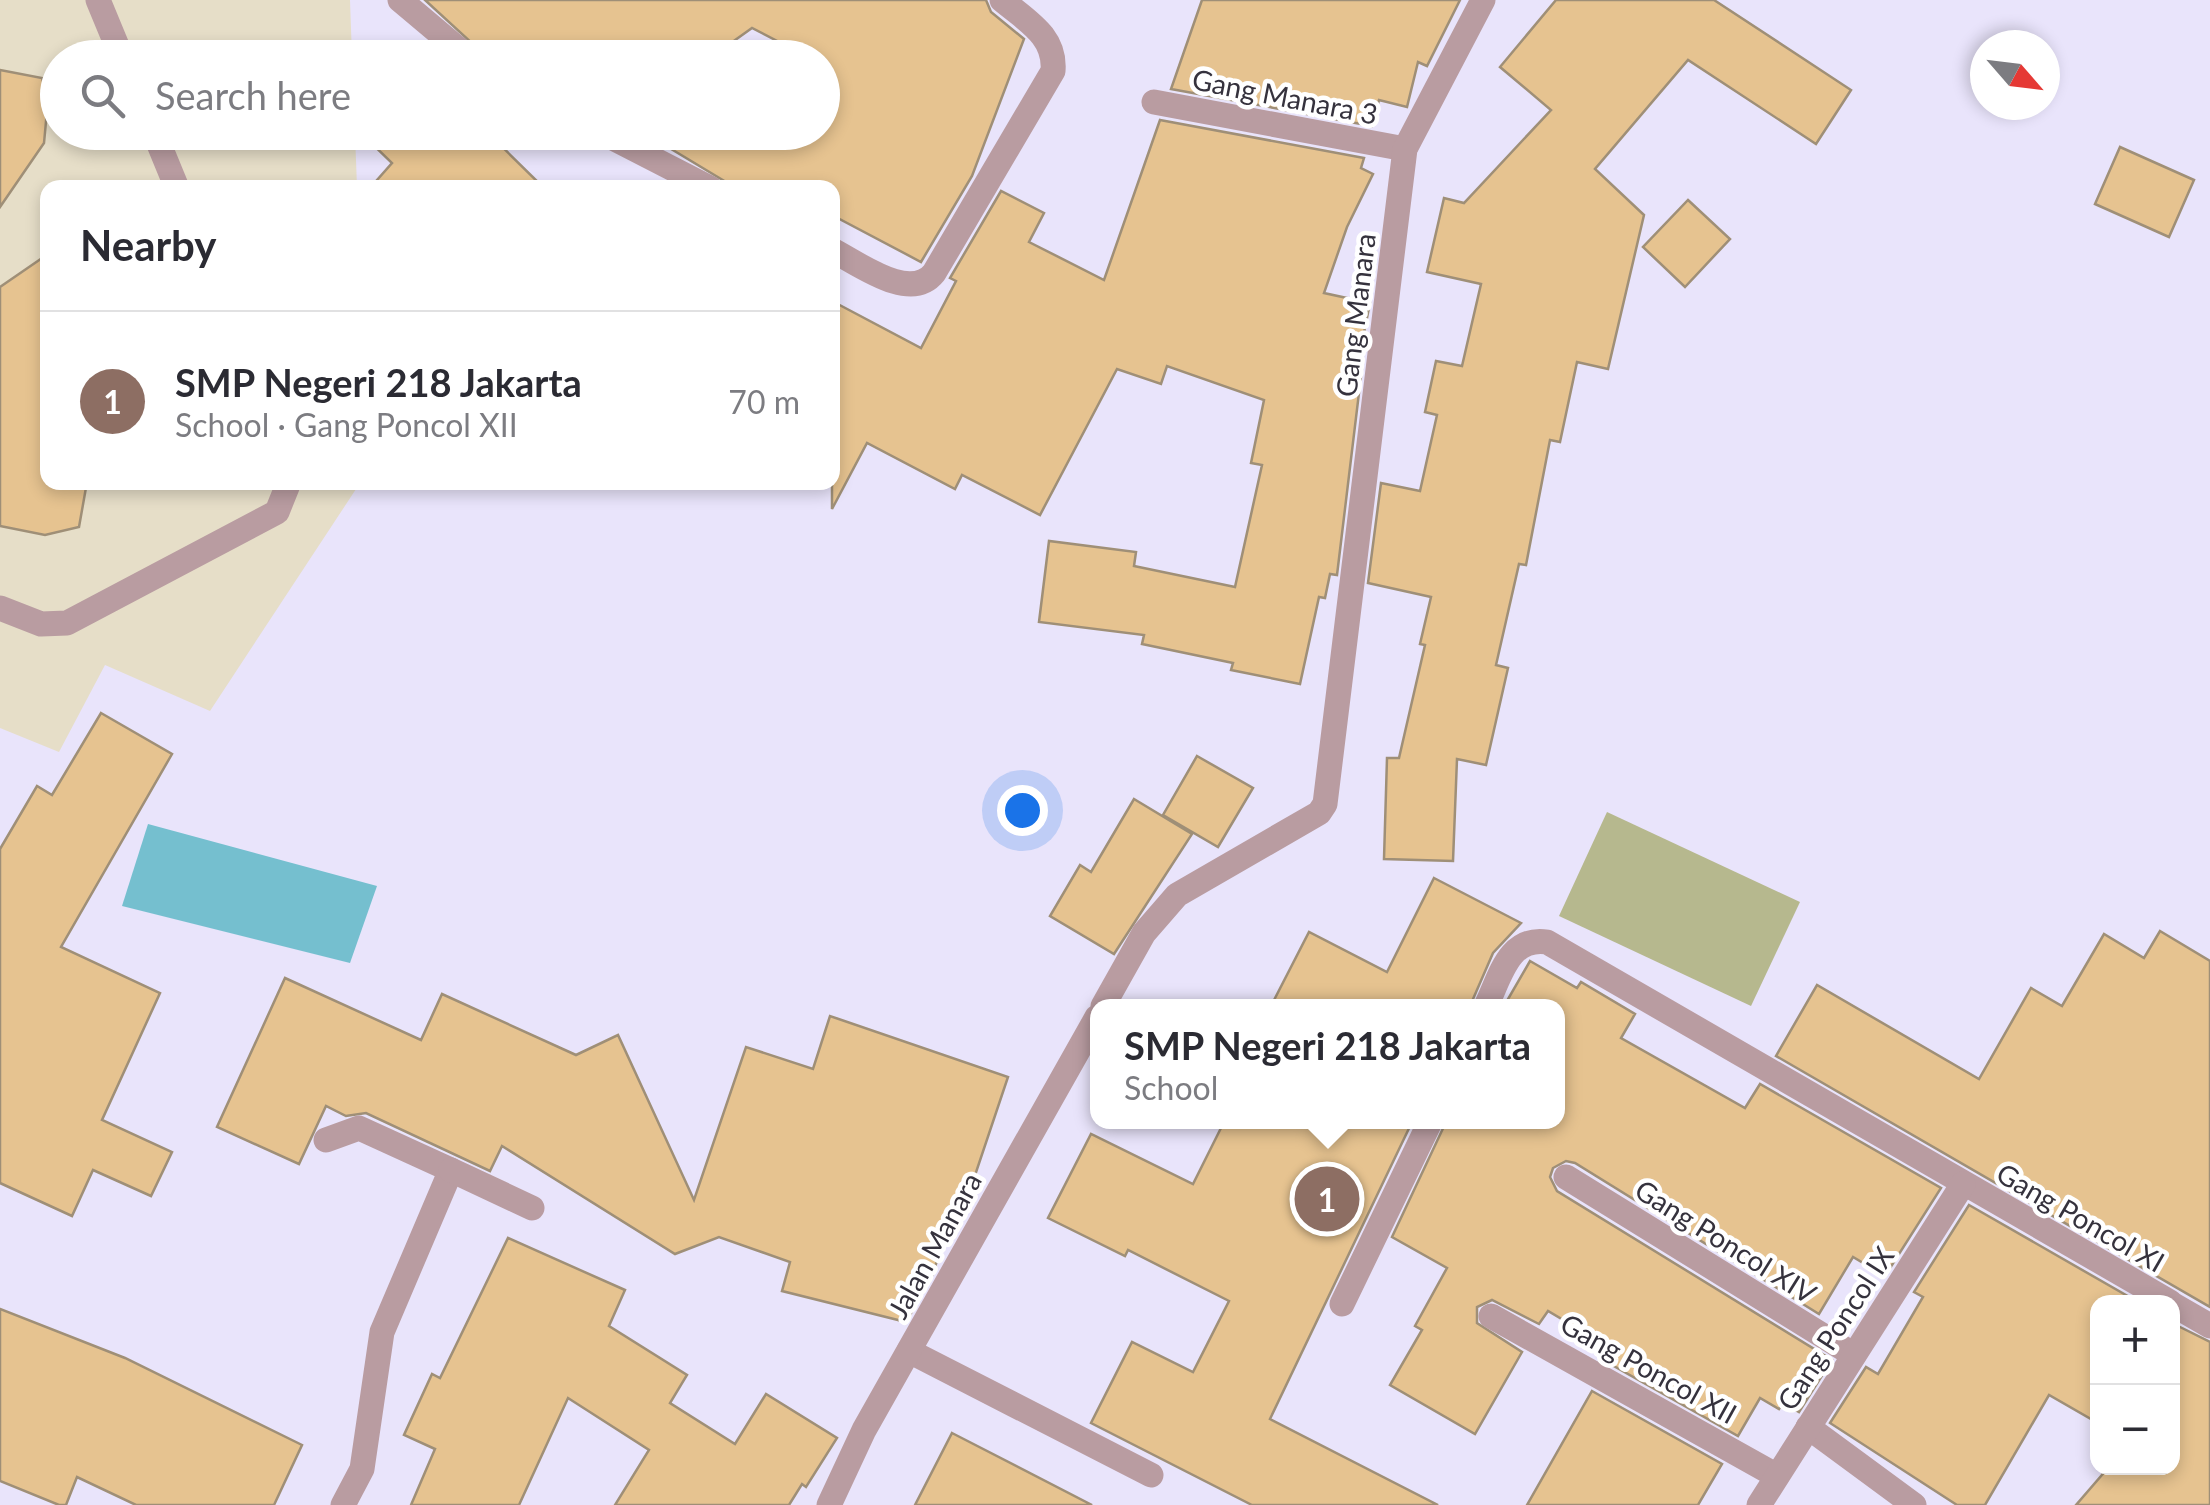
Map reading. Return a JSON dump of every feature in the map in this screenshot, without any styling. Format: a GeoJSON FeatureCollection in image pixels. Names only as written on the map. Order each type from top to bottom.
{"type":"FeatureCollection","features":[{"type":"Feature","properties":{"kind":"street"},"geometry":{"type":"LineString","coordinates":[[98,0],[115,40]]}},
{"type":"Feature","properties":{"kind":"street"},"geometry":{"type":"LineString","coordinates":[[400,0],[448,40]]}},
{"type":"Feature","properties":{"kind":"street"},"geometry":{"type":"LineString","coordinates":[[840,254],[901,284],[920,283],[934,273],[1053,72],[1051,45],[1045,35],[1002,0]]}},
{"type":"Feature","properties":{"kind":"street","name":"Gang Manara"},"geometry":{"type":"LineString","coordinates":[[1107,999],[1144,933],[1177,895],[1319,814],[1329,790],[1405,149],[1483,0]]}},
{"type":"Feature","properties":{"kind":"street","name":"Gang Manara 3"},"geometry":{"type":"LineString","coordinates":[[1154,102],[1405,149]]}},
{"type":"Feature","properties":{"kind":"street"},"geometry":{"type":"LineString","coordinates":[[161,150],[174,180]]}},
{"type":"Feature","properties":{"kind":"street"},"geometry":{"type":"LineString","coordinates":[[637,150],[695,180]]}},
{"type":"Feature","properties":{"kind":"street"},"geometry":{"type":"LineString","coordinates":[[0,608],[41,624],[67,623],[276,512],[286,490]]}},
{"type":"Feature","properties":{"kind":"street","name":"Gang Poncol XI"},"geometry":{"type":"LineString","coordinates":[[1489,999],[1513,950],[1530,940],[1546,942],[1661,1004],[2157,1295]]}},
{"type":"Feature","properties":{"kind":"street","name":"Jalan Manara"},"geometry":{"type":"LineString","coordinates":[[829,1505],[909,1351],[1090,1029]]}},
{"type":"Feature","properties":{"kind":"street"},"geometry":{"type":"LineString","coordinates":[[326,1140],[359,1128],[532,1208]]}},
{"type":"Feature","properties":{"kind":"street"},"geometry":{"type":"LineString","coordinates":[[1342,1304],[1427,1129]]}},
{"type":"Feature","properties":{"kind":"street"},"geometry":{"type":"LineString","coordinates":[[343,1505],[362,1469],[382,1332],[452,1170]]}},
{"type":"Feature","properties":{"kind":"street","name":"Gang Poncol XIV"},"geometry":{"type":"LineString","coordinates":[[1566,1177],[1854,1356]]}},
{"type":"Feature","properties":{"kind":"street","name":"Gang Poncol IX"},"geometry":{"type":"LineString","coordinates":[[1759,1505],[1963,1184]]}},
{"type":"Feature","properties":{"kind":"street","name":"Gang Poncol XI"},"geometry":{"type":"LineString","coordinates":[[2180,1308],[2210,1326]]}},
{"type":"Feature","properties":{"kind":"street","name":"Gang Poncol XII"},"geometry":{"type":"LineString","coordinates":[[1491,1316],[1777,1476]]}},
{"type":"Feature","properties":{"kind":"street"},"geometry":{"type":"LineString","coordinates":[[909,1351],[1152,1475]]}},
{"type":"Feature","properties":{"kind":"street"},"geometry":{"type":"LineString","coordinates":[[1808,1427],[1914,1505]]}},
{"type":"Feature","properties":{"kind":"shaded area"},"geometry":{"type":"Polygon","coordinates":[[[0,0],[350,0],[351,40],[40,40],[40,150],[356,150],[357,180],[40,180],[40,490],[355,490],[210,711],[105,665],[59,752],[0,728],[0,0]]]}},
{"type":"Feature","properties":{"kind":"green space"},"geometry":{"type":"Polygon","coordinates":[[[1607,812],[1800,902],[1751,1006],[1559,916],[1607,812]]]}},
{"type":"Feature","properties":{"kind":"water"},"geometry":{"type":"Polygon","coordinates":[[[148,824],[377,886],[350,963],[122,906],[148,824]]]}},
{"type":"Feature","properties":{"kind":"building"},"geometry":{"type":"Polygon","coordinates":[[[425,0],[986,0],[991,12],[1024,39],[972,176],[921,262],[840,219],[840,180],[723,180],[673,150],[840,150],[840,40],[775,40],[752,28],[735,40],[468,40],[425,0]]]}},
{"type":"Feature","properties":{"kind":"building"},"geometry":{"type":"Polygon","coordinates":[[[1202,0],[1460,0],[1427,66],[1418,62],[1407,107],[1379,100],[1372,126],[1171,89],[1202,0]]]}},
{"type":"Feature","properties":{"kind":"building"},"geometry":{"type":"Polygon","coordinates":[[[1556,0],[1714,0],[1851,90],[1816,144],[1688,60],[1595,169],[1644,215],[1608,369],[1577,362],[1560,442],[1550,440],[1526,565],[1519,564],[1496,665],[1508,668],[1486,765],[1457,759],[1453,861],[1384,859],[1387,758],[1399,758],[1425,645],[1420,644],[1431,597],[1368,583],[1381,483],[1420,491],[1437,415],[1425,412],[1436,361],[1462,366],[1481,284],[1427,272],[1444,198],[1464,203],[1551,110],[1500,67],[1556,0]]]}},
{"type":"Feature","properties":{"kind":"building"},"geometry":{"type":"Polygon","coordinates":[[[0,70],[40,78],[40,149],[0,207],[0,70]]]}},
{"type":"Feature","properties":{"kind":"building"},"geometry":{"type":"Polygon","coordinates":[[[1160,120],[1364,158],[1361,168],[1373,174],[1347,227],[1324,293],[1370,303],[1357,367],[1362,368],[1337,575],[1330,574],[1325,598],[1319,597],[1300,684],[1231,670],[1233,663],[1142,644],[1144,635],[1039,622],[1049,541],[1136,552],[1134,566],[1235,587],[1262,465],[1251,463],[1264,400],[1167,366],[1161,384],[1117,369],[1040,515],[962,475],[955,489],[867,443],[832,509],[832,490],[840,490],[840,305],[921,348],[956,281],[950,278],[1001,191],[1044,213],[1029,242],[1104,280],[1160,120]]]}},
{"type":"Feature","properties":{"kind":"building"},"geometry":{"type":"Polygon","coordinates":[[[2120,147],[2194,180],[2169,237],[2095,204],[2120,147]]]}},
{"type":"Feature","properties":{"kind":"building"},"geometry":{"type":"Polygon","coordinates":[[[379,150],[505,150],[536,180],[377,180],[392,163],[379,150]]]}},
{"type":"Feature","properties":{"kind":"building"},"geometry":{"type":"Polygon","coordinates":[[[1688,200],[1730,239],[1685,287],[1643,247],[1688,200]]]}},
{"type":"Feature","properties":{"kind":"building"},"geometry":{"type":"Polygon","coordinates":[[[40,260],[40,490],[86,490],[79,527],[45,535],[0,526],[0,287],[40,260]]]}},
{"type":"Feature","properties":{"kind":"building"},"geometry":{"type":"Polygon","coordinates":[[[101,713],[172,754],[61,947],[160,993],[102,1120],[172,1152],[151,1196],[93,1170],[72,1216],[0,1183],[0,849],[37,786],[52,795],[101,713]]]}},
{"type":"Feature","properties":{"kind":"building"},"geometry":{"type":"Polygon","coordinates":[[[1197,756],[1253,788],[1218,847],[1163,815],[1197,756]]]}},
{"type":"Feature","properties":{"kind":"building"},"geometry":{"type":"Polygon","coordinates":[[[1134,799],[1192,834],[1114,954],[1050,916],[1080,865],[1091,872],[1134,799]]]}},
{"type":"Feature","properties":{"kind":"building"},"geometry":{"type":"Polygon","coordinates":[[[1434,878],[1521,923],[1493,953],[1473,999],[1275,999],[1309,932],[1387,972],[1434,878]]]}},
{"type":"Feature","properties":{"kind":"building"},"geometry":{"type":"Polygon","coordinates":[[[2160,931],[2210,961],[2210,1307],[1776,1056],[1817,985],[1979,1079],[2031,988],[2062,1006],[2104,934],[2144,958],[2160,931]]]}},
{"type":"Feature","properties":{"kind":"building"},"geometry":{"type":"Polygon","coordinates":[[[1530,961],[1577,988],[1581,982],[1635,1014],[1621,1038],[1745,1108],[1760,1084],[1941,1188],[1885,1276],[1853,1257],[1819,1314],[1575,1163],[1566,1161],[1553,1168],[1550,1177],[1557,1191],[1832,1360],[1799,1412],[1783,1403],[1779,1409],[1760,1398],[1738,1436],[1605,1361],[1612,1349],[1548,1311],[1539,1324],[1492,1300],[1477,1307],[1477,1323],[1522,1352],[1475,1434],[1390,1385],[1422,1330],[1415,1326],[1447,1268],[1392,1237],[1443,1129],[1565,1129],[1565,999],[1508,999],[1530,961]]]}},
{"type":"Feature","properties":{"kind":"building"},"geometry":{"type":"Polygon","coordinates":[[[285,978],[421,1040],[442,994],[576,1055],[618,1035],[694,1200],[746,1047],[813,1069],[830,1016],[1008,1077],[960,1220],[950,1217],[933,1274],[906,1322],[782,1291],[790,1262],[719,1237],[675,1254],[502,1146],[490,1171],[366,1113],[346,1116],[326,1106],[299,1164],[217,1127],[285,978]]]}},
{"type":"Feature","properties":{"kind":"building"},"geometry":{"type":"Polygon","coordinates":[[[1220,1129],[1409,1129],[1270,1419],[1438,1505],[1252,1505],[1091,1423],[1132,1342],[1193,1372],[1229,1301],[1128,1250],[1125,1256],[1048,1218],[1091,1134],[1193,1184],[1220,1129]]]}},
{"type":"Feature","properties":{"kind":"building"},"geometry":{"type":"Polygon","coordinates":[[[1969,1205],[2126,1295],[2090,1295],[2090,1418],[2049,1395],[1985,1505],[1957,1505],[1830,1423],[1866,1367],[1878,1374],[1923,1297],[1914,1292],[1969,1205]]]}},
{"type":"Feature","properties":{"kind":"building"},"geometry":{"type":"Polygon","coordinates":[[[508,1238],[625,1290],[609,1326],[687,1375],[670,1403],[735,1444],[766,1394],[837,1438],[806,1487],[802,1484],[789,1505],[615,1505],[649,1450],[568,1398],[519,1505],[411,1505],[435,1449],[404,1435],[432,1374],[440,1378],[508,1238]]]}},
{"type":"Feature","properties":{"kind":"building"},"geometry":{"type":"Polygon","coordinates":[[[0,1309],[125,1358],[302,1445],[274,1505],[136,1505],[77,1477],[66,1505],[59,1505],[0,1481],[0,1309]]]}},
{"type":"Feature","properties":{"kind":"building"},"geometry":{"type":"Polygon","coordinates":[[[2180,1327],[2210,1342],[2210,1505],[2076,1505],[2102,1475],[2180,1475],[2180,1327]]]}},
{"type":"Feature","properties":{"kind":"building"},"geometry":{"type":"Polygon","coordinates":[[[1592,1391],[1722,1464],[1698,1505],[1527,1505],[1592,1391]]]}},
{"type":"Feature","properties":{"kind":"building"},"geometry":{"type":"Polygon","coordinates":[[[952,1433],[1092,1505],[915,1505],[952,1433]]]}},
{"type":"Feature","properties":{"kind":"place","name":"SMP Negeri 218 Jakarta"},"geometry":{"type":"Point","coordinates":[1327,1199]}}]}
